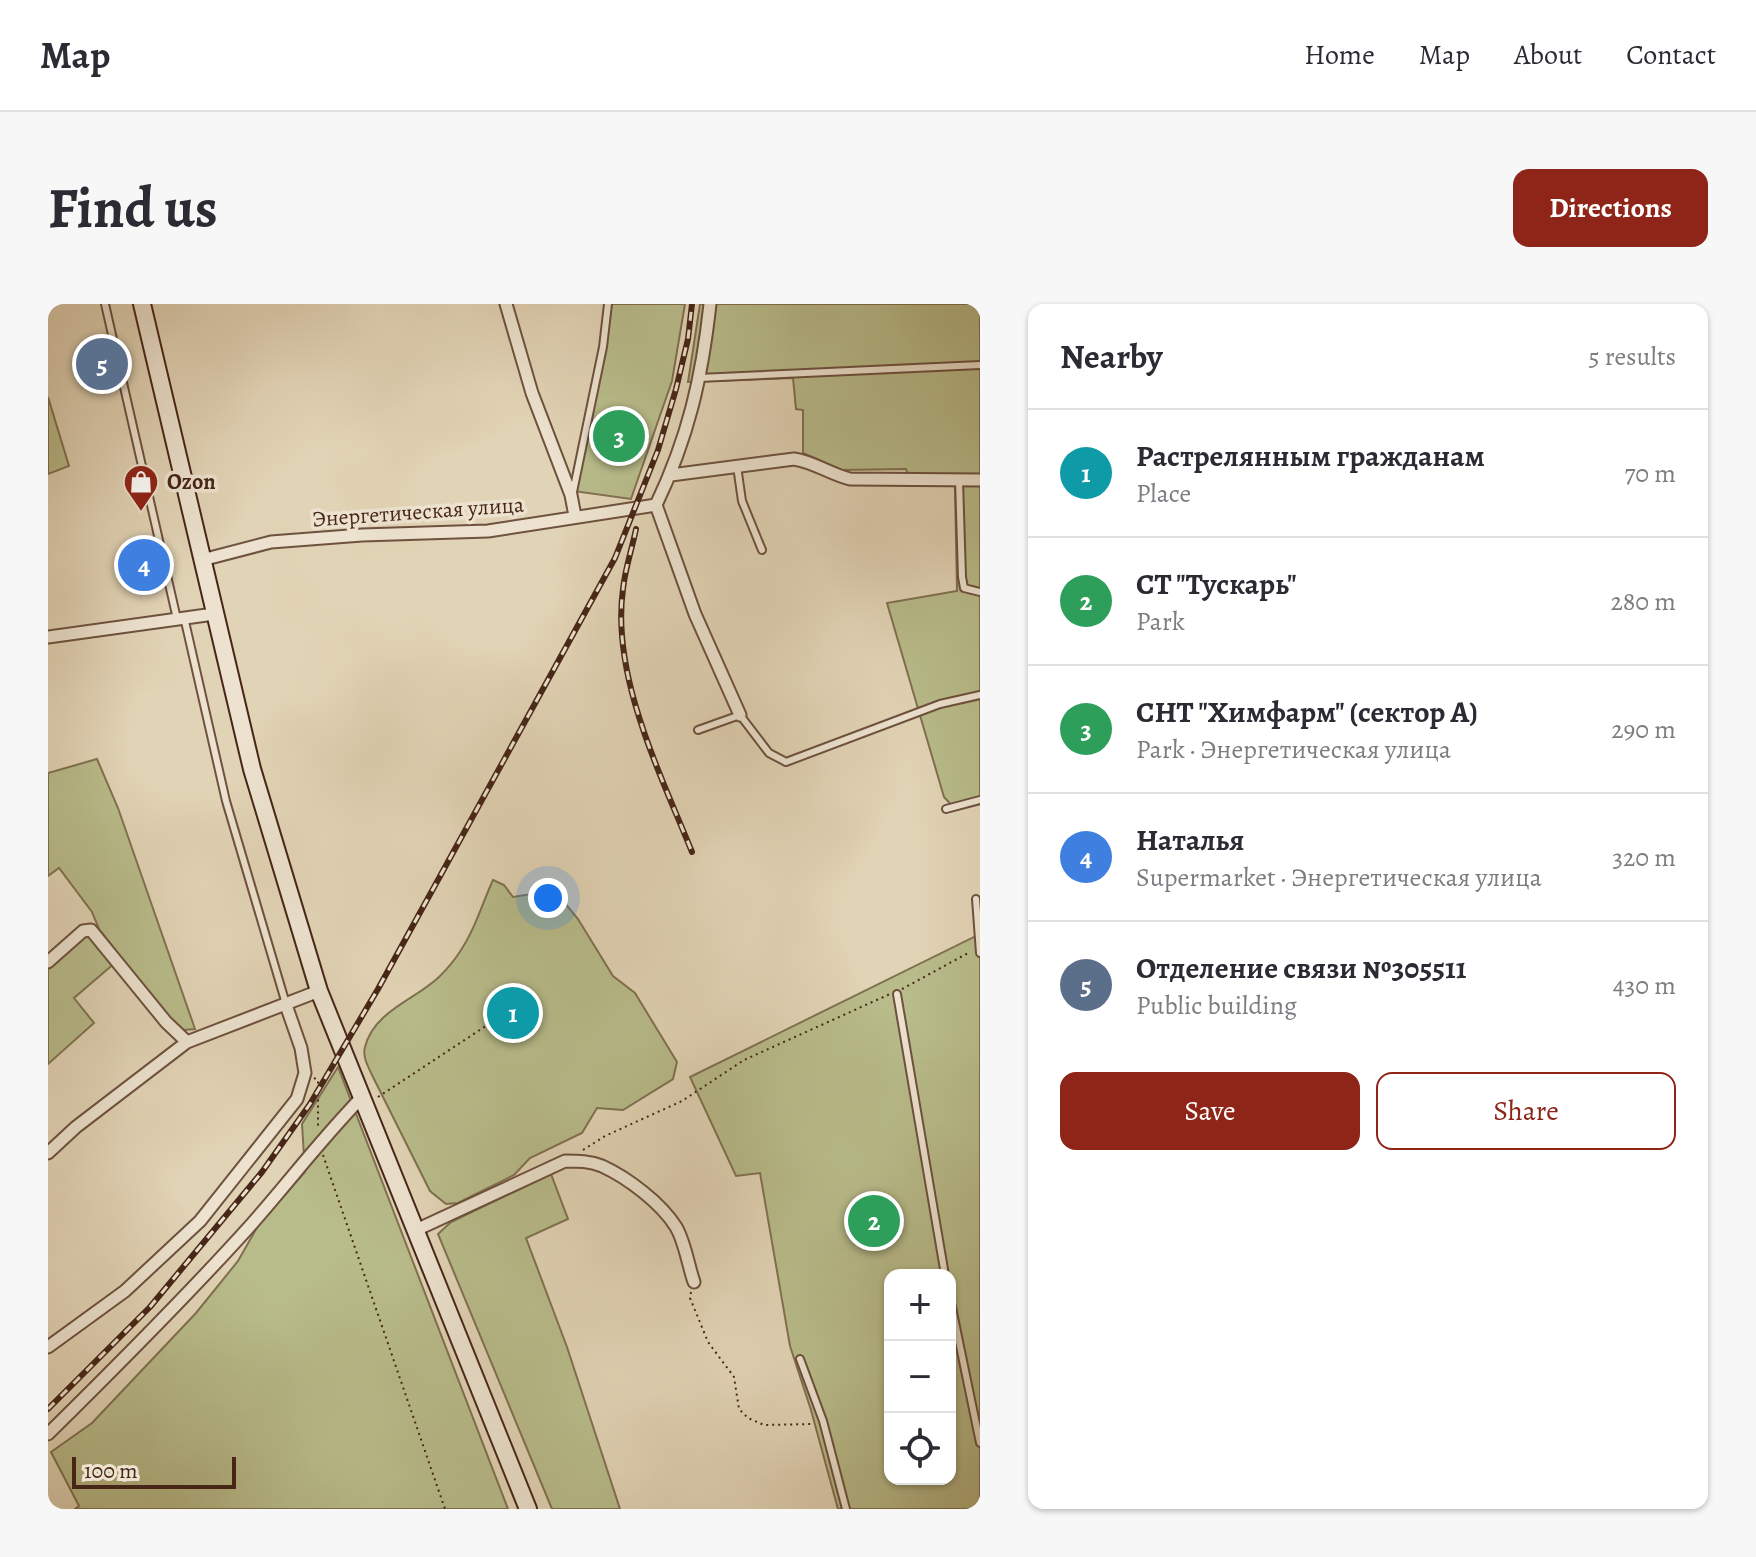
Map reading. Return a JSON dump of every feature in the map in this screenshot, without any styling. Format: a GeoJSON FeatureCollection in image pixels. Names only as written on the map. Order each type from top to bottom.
{"type":"FeatureCollection","features":[{"type":"Feature","properties":{"kind":"main road"},"geometry":{"type":"LineString","coordinates":[[142,304],[256,784],[319,991],[528,1509]]}},
{"type":"Feature","properties":{"kind":"street"},"geometry":{"type":"LineString","coordinates":[[506,304],[532,393],[571,495],[575,516]]}},
{"type":"Feature","properties":{"kind":"street"},"geometry":{"type":"LineString","coordinates":[[710,304],[691,420],[671,475],[656,505],[695,614],[740,715]]}},
{"type":"Feature","properties":{"kind":"street"},"geometry":{"type":"LineString","coordinates":[[671,475],[794,459],[808,461],[832,475],[850,479],[980,480]]}},
{"type":"Feature","properties":{"kind":"street","name":"Энергетическая улица"},"geometry":{"type":"LineString","coordinates":[[202,560],[271,542],[488,531],[656,505]]}},
{"type":"Feature","properties":{"kind":"street"},"geometry":{"type":"LineString","coordinates":[[48,637],[214,614]]}},
{"type":"Feature","properties":{"kind":"street"},"geometry":{"type":"LineString","coordinates":[[48,962],[83,931],[91,930],[166,1022],[187,1042]]}},
{"type":"Feature","properties":{"kind":"street"},"geometry":{"type":"LineString","coordinates":[[48,1153],[76,1127],[187,1042],[319,991]]}},
{"type":"Feature","properties":{"kind":"street"},"geometry":{"type":"LineString","coordinates":[[48,1347],[125,1291],[200,1221],[297,1099],[305,1073],[301,1048],[286,1005]]}},
{"type":"Feature","properties":{"kind":"street"},"geometry":{"type":"LineString","coordinates":[[48,1434],[145,1338],[240,1237],[319,1143],[364,1100]]}},
{"type":"Feature","properties":{"kind":"street"},"geometry":{"type":"LineString","coordinates":[[416,1230],[565,1161],[585,1161],[603,1166],[648,1197],[677,1228],[694,1282]]}},
{"type":"Feature","properties":{"kind":"lane"},"geometry":{"type":"LineString","coordinates":[[105,304],[226,801],[286,1005]]}},
{"type":"Feature","properties":{"kind":"lane"},"geometry":{"type":"LineString","coordinates":[[571,495],[603,347],[608,304]]}},
{"type":"Feature","properties":{"kind":"lane"},"geometry":{"type":"LineString","coordinates":[[699,378],[980,365]]}},
{"type":"Feature","properties":{"kind":"lane"},"geometry":{"type":"LineString","coordinates":[[737,466],[742,501],[762,550]]}},
{"type":"Feature","properties":{"kind":"lane"},"geometry":{"type":"LineString","coordinates":[[959,480],[964,588],[973,593],[980,592]]}},
{"type":"Feature","properties":{"kind":"lane"},"geometry":{"type":"LineString","coordinates":[[698,730],[740,715],[769,753],[786,762],[940,704],[980,695]]}},
{"type":"Feature","properties":{"kind":"lane"},"geometry":{"type":"LineString","coordinates":[[946,809],[980,800]]}},
{"type":"Feature","properties":{"kind":"lane"},"geometry":{"type":"LineString","coordinates":[[976,899],[979,950]]}},
{"type":"Feature","properties":{"kind":"lane"},"geometry":{"type":"LineString","coordinates":[[897,994],[944,1269]]}},
{"type":"Feature","properties":{"kind":"lane"},"geometry":{"type":"LineString","coordinates":[[956,1327],[980,1443]]}},
{"type":"Feature","properties":{"kind":"lane"},"geometry":{"type":"LineString","coordinates":[[800,1359],[825,1429],[846,1509]]}},
{"type":"Feature","properties":{"kind":"path"},"geometry":{"type":"LineString","coordinates":[[565,1161],[605,1136],[682,1101],[744,1060],[879,998],[897,994],[917,979],[979,950]]}},
{"type":"Feature","properties":{"kind":"path"},"geometry":{"type":"LineString","coordinates":[[364,1100],[501,1016]]}},
{"type":"Feature","properties":{"kind":"path"},"geometry":{"type":"LineString","coordinates":[[305,1073],[318,1080],[319,1143],[445,1509]]}},
{"type":"Feature","properties":{"kind":"path"},"geometry":{"type":"LineString","coordinates":[[694,1282],[690,1298],[708,1342],[734,1377],[739,1409],[748,1418],[764,1425],[815,1424],[825,1429]]}},
{"type":"Feature","properties":{"kind":"green space"},"geometry":{"type":"Polygon","coordinates":[[[605,304],[685,304],[672,381],[631,499],[573,491],[601,356],[605,304]]]}},
{"type":"Feature","properties":{"kind":"green space"},"geometry":{"type":"Polygon","coordinates":[[[700,304],[980,304],[980,802],[955,809],[944,797],[887,603],[957,591],[955,485],[912,485],[906,469],[842,470],[803,453],[803,410],[796,409],[793,378],[688,382],[700,304]]]}},
{"type":"Feature","properties":{"kind":"green space"},"geometry":{"type":"Polygon","coordinates":[[[48,397],[69,466],[48,474],[48,397]]]}},
{"type":"Feature","properties":{"kind":"green space"},"geometry":{"type":"Polygon","coordinates":[[[97,759],[118,808],[195,1029],[184,1030],[168,1018],[99,929],[92,912],[59,868],[48,876],[48,773],[97,759]]]}},
{"type":"Feature","properties":{"kind":"green space"},"geometry":{"type":"Polygon","coordinates":[[[493,880],[504,885],[513,897],[544,892],[560,897],[578,919],[613,976],[635,993],[677,1062],[673,1079],[623,1110],[597,1108],[582,1133],[530,1158],[514,1175],[458,1203],[446,1204],[430,1191],[370,1070],[364,1051],[377,1024],[429,985],[455,959],[470,935],[493,880]]]}},
{"type":"Feature","properties":{"kind":"green space"},"geometry":{"type":"Polygon","coordinates":[[[88,934],[116,962],[74,998],[94,1023],[48,1064],[48,969],[88,934]]]}},
{"type":"Feature","properties":{"kind":"green space"},"geometry":{"type":"Polygon","coordinates":[[[980,934],[980,1509],[838,1509],[790,1346],[760,1173],[736,1176],[690,1077],[980,934]]]}},
{"type":"Feature","properties":{"kind":"green space"},"geometry":{"type":"Polygon","coordinates":[[[338,1067],[508,1509],[75,1509],[79,1506],[51,1452],[92,1423],[196,1313],[238,1261],[259,1224],[305,1172],[302,1124],[338,1067]]]}},
{"type":"Feature","properties":{"kind":"green space"},"geometry":{"type":"Polygon","coordinates":[[[551,1174],[568,1219],[526,1238],[567,1347],[620,1509],[552,1509],[438,1234],[451,1222],[551,1174]]]}},
{"type":"Feature","properties":{"kind":"railway"},"geometry":{"type":"LineString","coordinates":[[48,1409],[150,1307],[262,1172],[310,1104],[378,989],[615,558],[658,450],[688,339],[692,304]]}},
{"type":"Feature","properties":{"kind":"railway"},"geometry":{"type":"LineString","coordinates":[[636,529],[623,589],[621,622],[624,655],[641,723],[692,852]]}},
{"type":"Feature","properties":{"kind":"place","name":"Отделение связи №305511"},"geometry":{"type":"Point","coordinates":[102,364]}},
{"type":"Feature","properties":{"kind":"place","name":"СНТ \"Химфарм\" (сектор А)"},"geometry":{"type":"Point","coordinates":[619,436]}},
{"type":"Feature","properties":{"kind":"place","name":"Ozon"},"geometry":{"type":"Point","coordinates":[141,513]}},
{"type":"Feature","properties":{"kind":"place","name":"Наталья"},"geometry":{"type":"Point","coordinates":[144,565]}},
{"type":"Feature","properties":{"kind":"place","name":"Растрелянным гражданам"},"geometry":{"type":"Point","coordinates":[513,1013]}},
{"type":"Feature","properties":{"kind":"place","name":"СТ \"Тускарь\""},"geometry":{"type":"Point","coordinates":[874,1221]}}]}
